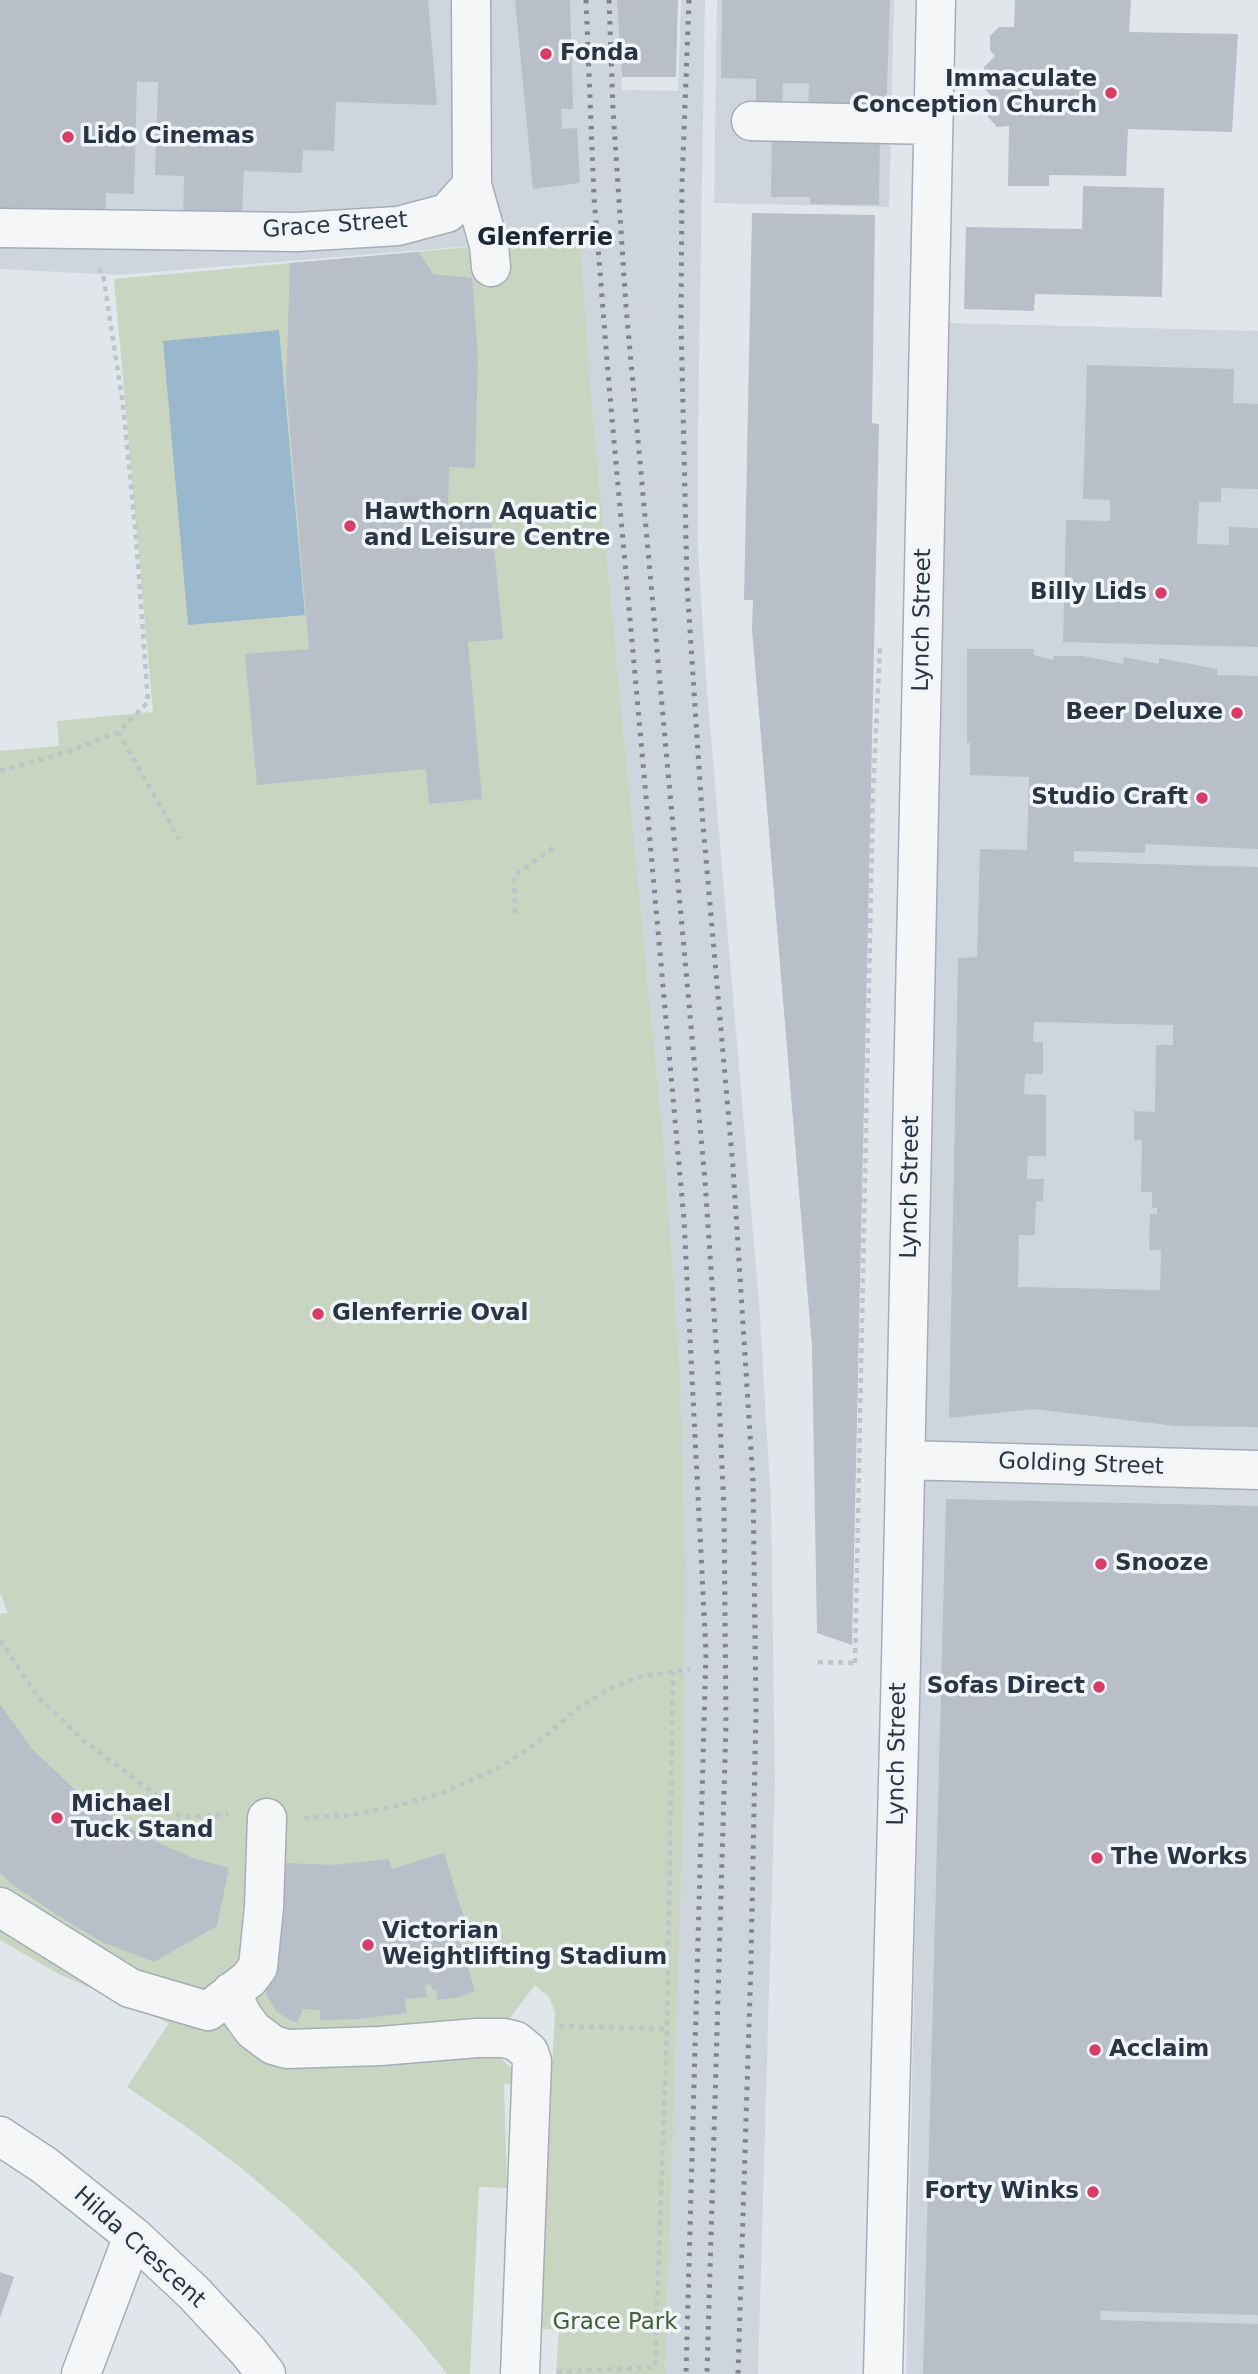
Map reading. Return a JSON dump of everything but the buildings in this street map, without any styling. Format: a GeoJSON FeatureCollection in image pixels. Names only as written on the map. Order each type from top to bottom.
{"type":"FeatureCollection","features":[{"type":"Feature","properties":{"kind":"street"},"geometry":{"type":"LineString","coordinates":[[471,0],[472,185],[489,245],[491,267]]}},
{"type":"Feature","properties":{"kind":"street","name":"Lynch Street"},"geometry":{"type":"LineString","coordinates":[[883,2374],[936,0]]}},
{"type":"Feature","properties":{"kind":"street"},"geometry":{"type":"LineString","coordinates":[[751,121],[933,125]]}},
{"type":"Feature","properties":{"kind":"street","name":"Grace Street"},"geometry":{"type":"LineString","coordinates":[[0,228],[298,232],[398,226],[447,213],[472,185]]}},
{"type":"Feature","properties":{"kind":"street","name":"Golding Street"},"geometry":{"type":"LineString","coordinates":[[905,1460],[1258,1470]]}},
{"type":"Feature","properties":{"kind":"street"},"geometry":{"type":"LineString","coordinates":[[0,1907],[130,1988],[208,2011],[249,1979],[258,1967],[264,1908],[267,1818]]}},
{"type":"Feature","properties":{"kind":"street"},"geometry":{"type":"LineString","coordinates":[[231,1992],[253,2030],[273,2045],[287,2049],[504,2038],[516,2041],[529,2052],[532,2061],[536,2373]]}},
{"type":"Feature","properties":{"kind":"street","name":"Hilda Crescent"},"geometry":{"type":"LineString","coordinates":[[0,2136],[44,2165],[133,2236],[193,2292],[266,2374]]}},
{"type":"Feature","properties":{"kind":"street"},"geometry":{"type":"LineString","coordinates":[[81,2374],[133,2236]]}},
{"type":"Feature","properties":{"kind":"path"},"geometry":{"type":"LineString","coordinates":[[0,771],[67,752],[118,732],[148,702],[123,405],[103,274],[70,230]]}},
{"type":"Feature","properties":{"kind":"path"},"geometry":{"type":"LineString","coordinates":[[855,1663],[873,806],[881,638]]}},
{"type":"Feature","properties":{"kind":"path"},"geometry":{"type":"LineString","coordinates":[[118,732],[179,839]]}},
{"type":"Feature","properties":{"kind":"path"},"geometry":{"type":"LineString","coordinates":[[515,912],[514,876],[554,847]]}},
{"type":"Feature","properties":{"kind":"path"},"geometry":{"type":"LineString","coordinates":[[0,1640],[38,1698],[83,1740],[155,1794],[175,1814],[187,1817],[220,1813],[267,1818],[348,1815],[389,1808],[442,1793],[495,1770],[538,1742],[578,1708],[611,1688],[638,1677],[690,1670]]}},
{"type":"Feature","properties":{"kind":"path"},"geometry":{"type":"LineString","coordinates":[[536,2373],[655,2367],[667,2029],[673,1672]]}},
{"type":"Feature","properties":{"kind":"path"},"geometry":{"type":"LineString","coordinates":[[516,2041],[545,2025],[667,2029]]}},
{"type":"Feature","properties":{"kind":"shaded area"},"geometry":{"type":"Polygon","coordinates":[[[0,0],[620,0],[622,90],[678,91],[681,0],[705,0],[698,549],[706,679],[759,1302],[771,1504],[775,1782],[758,2374],[665,2374],[684,1799],[685,1559],[681,1390],[665,1159],[591,395],[580,237],[118,275],[0,269],[0,0]]]}},
{"type":"Feature","properties":{"kind":"shaded area"},"geometry":{"type":"Polygon","coordinates":[[[717,0],[894,0],[889,207],[714,203],[717,0]]]}},
{"type":"Feature","properties":{"kind":"shaded area"},"geometry":{"type":"Polygon","coordinates":[[[949,323],[1258,331],[1258,2374],[906,2374],[949,323]]]}},
{"type":"Feature","properties":{"kind":"green space","name":"Grace Park"},"geometry":{"type":"Polygon","coordinates":[[[580,237],[591,395],[665,1159],[681,1390],[685,1559],[684,1799],[665,2374],[556,2374],[559,2330],[537,2328],[555,2012],[549,1997],[535,1985],[480,2057],[499,2057],[515,2071],[516,2083],[504,2084],[507,2188],[479,2187],[470,2374],[447,2374],[414,2333],[356,2271],[293,2212],[240,2167],[127,2087],[169,2023],[59,1974],[0,1940],[0,1614],[8,1613],[0,1593],[0,751],[59,746],[57,721],[153,712],[114,279],[580,237]]]}},
{"type":"Feature","properties":{"kind":"water"},"geometry":{"type":"Polygon","coordinates":[[[279,330],[305,615],[188,625],[163,341],[279,330]]]}},
{"type":"Feature","properties":{"kind":"railway"},"geometry":{"type":"LineString","coordinates":[[586,0],[594,197],[609,385],[684,1220],[706,1652],[686,2374]]}},
{"type":"Feature","properties":{"kind":"railway"},"geometry":{"type":"LineString","coordinates":[[609,0],[626,307],[705,1181],[724,1510],[726,1724],[707,2374]]}},
{"type":"Feature","properties":{"kind":"railway"},"geometry":{"type":"LineString","coordinates":[[689,0],[682,184],[681,321],[687,584],[702,813],[733,1167],[753,1481],[756,1709],[738,2374]]}},
{"type":"Feature","properties":{"kind":"place","name":"Fonda"},"geometry":{"type":"Point","coordinates":[546,54]}},
{"type":"Feature","properties":{"kind":"place","name":"Immaculate Conception Church"},"geometry":{"type":"Point","coordinates":[1111,93]}},
{"type":"Feature","properties":{"kind":"place","name":"Lido Cinemas"},"geometry":{"type":"Point","coordinates":[68,137]}},
{"type":"Feature","properties":{"kind":"place","name":"Hawthorn Aquatic and Leisure Centre"},"geometry":{"type":"Point","coordinates":[350,526]}},
{"type":"Feature","properties":{"kind":"place","name":"Billy Lids"},"geometry":{"type":"Point","coordinates":[1161,593]}},
{"type":"Feature","properties":{"kind":"place","name":"Beer Deluxe"},"geometry":{"type":"Point","coordinates":[1237,713]}},
{"type":"Feature","properties":{"kind":"place","name":"Studio Craft"},"geometry":{"type":"Point","coordinates":[1202,798]}},
{"type":"Feature","properties":{"kind":"place","name":"Glenferrie Oval"},"geometry":{"type":"Point","coordinates":[318,1314]}},
{"type":"Feature","properties":{"kind":"place","name":"Snooze"},"geometry":{"type":"Point","coordinates":[1101,1564]}},
{"type":"Feature","properties":{"kind":"place","name":"Sofas Direct"},"geometry":{"type":"Point","coordinates":[1099,1687]}},
{"type":"Feature","properties":{"kind":"place","name":"Michael Tuck Stand"},"geometry":{"type":"Point","coordinates":[57,1818]}},
{"type":"Feature","properties":{"kind":"place","name":"The Works"},"geometry":{"type":"Point","coordinates":[1097,1858]}},
{"type":"Feature","properties":{"kind":"place","name":"Victorian Weightlifting Stadium"},"geometry":{"type":"Point","coordinates":[368,1945]}},
{"type":"Feature","properties":{"kind":"place","name":"Acclaim"},"geometry":{"type":"Point","coordinates":[1095,2050]}},
{"type":"Feature","properties":{"kind":"place","name":"Forty Winks"},"geometry":{"type":"Point","coordinates":[1093,2192]}},
{"type":"Feature","properties":{"kind":"district","name":"Glenferrie"},"geometry":{"type":"Point","coordinates":[545,239]}}]}
